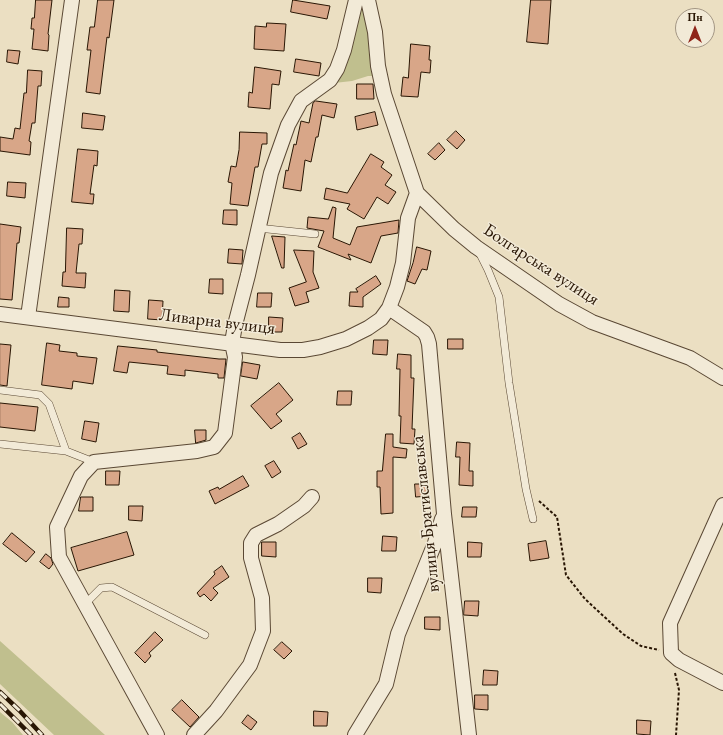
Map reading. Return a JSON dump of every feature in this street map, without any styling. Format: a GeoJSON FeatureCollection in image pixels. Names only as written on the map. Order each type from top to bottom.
{"type":"FeatureCollection","features":[{"type":"Feature","properties":{"kind":"street"},"geometry":{"type":"LineString","coordinates":[[28,317],[72,0]]}},
{"type":"Feature","properties":{"kind":"street"},"geometry":{"type":"LineString","coordinates":[[157,735],[59,557],[57,527],[81,476],[94,462],[197,451],[214,447],[225,433],[236,356],[232,343],[235,326],[271,173],[288,125],[301,101],[330,80],[337,69],[344,50],[356,0]]}},
{"type":"Feature","properties":{"kind":"street"},"geometry":{"type":"LineString","coordinates":[[368,0],[375,32],[378,66],[384,94],[417,192],[408,218],[403,263],[397,287],[389,308]]}},
{"type":"Feature","properties":{"kind":"street","name":"Болгарська вулиця"},"geometry":{"type":"LineString","coordinates":[[417,192],[454,229],[476,247],[559,304],[585,318],[690,358],[723,378]]}},
{"type":"Feature","properties":{"kind":"street","name":"Ливарна вулиця"},"geometry":{"type":"LineString","coordinates":[[0,314],[232,343],[303,350],[320,347],[346,339],[368,328],[381,319],[389,308]]}},
{"type":"Feature","properties":{"kind":"street","name":"вулиця Братиславська"},"geometry":{"type":"LineString","coordinates":[[389,308],[424,332],[429,344],[444,514],[469,735]]}},
{"type":"Feature","properties":{"kind":"street"},"geometry":{"type":"LineString","coordinates":[[194,735],[216,711],[250,665],[263,631],[262,598],[251,558],[250,543],[256,535],[278,524],[304,506],[312,497]]}},
{"type":"Feature","properties":{"kind":"street"},"geometry":{"type":"LineString","coordinates":[[723,505],[670,623],[671,653],[679,660],[723,683]]}},
{"type":"Feature","properties":{"kind":"street"},"geometry":{"type":"LineString","coordinates":[[355,735],[386,684],[398,634],[435,543],[444,514]]}},
{"type":"Feature","properties":{"kind":"lane"},"geometry":{"type":"LineString","coordinates":[[258,228],[315,234]]}},
{"type":"Feature","properties":{"kind":"lane"},"geometry":{"type":"LineString","coordinates":[[476,247],[488,270],[498,297],[509,383],[526,489],[533,518]]}},
{"type":"Feature","properties":{"kind":"lane"},"geometry":{"type":"LineString","coordinates":[[0,390],[40,395],[49,404],[66,450]]}},
{"type":"Feature","properties":{"kind":"lane"},"geometry":{"type":"LineString","coordinates":[[0,444],[66,450],[94,462]]}},
{"type":"Feature","properties":{"kind":"lane"},"geometry":{"type":"LineString","coordinates":[[85,604],[101,588],[112,587],[205,635]]}},
{"type":"Feature","properties":{"kind":"path"},"geometry":{"type":"LineString","coordinates":[[526,489],[557,517],[566,575],[584,599],[623,634],[640,646],[671,653],[679,690],[676,735]]}},
{"type":"Feature","properties":{"kind":"shaded area"},"geometry":{"type":"Polygon","coordinates":[[[365,4],[376,76],[368,76],[352,81],[334,83],[358,5],[365,4]]]}},
{"type":"Feature","properties":{"kind":"shaded area"},"geometry":{"type":"Polygon","coordinates":[[[0,641],[105,735],[54,735],[0,684],[0,641]]]}},
{"type":"Feature","properties":{"kind":"shaded area"},"geometry":{"type":"Polygon","coordinates":[[[0,712],[12,722],[23,735],[0,735],[0,712]]]}},
{"type":"Feature","properties":{"kind":"building"},"geometry":{"type":"Polygon","coordinates":[[[36,0],[52,0],[48,34],[48,51],[32,49],[34,29],[31,29],[36,0]]]}},
{"type":"Feature","properties":{"kind":"building"},"geometry":{"type":"Polygon","coordinates":[[[98,0],[114,0],[109,38],[107,37],[100,94],[86,92],[91,50],[87,50],[90,27],[94,27],[98,0]]]}},
{"type":"Feature","properties":{"kind":"building"},"geometry":{"type":"Polygon","coordinates":[[[293,0],[330,6],[327,19],[291,12],[293,0]]]}},
{"type":"Feature","properties":{"kind":"building"},"geometry":{"type":"Polygon","coordinates":[[[531,0],[551,0],[548,44],[527,42],[531,0]]]}},
{"type":"Feature","properties":{"kind":"building"},"geometry":{"type":"Polygon","coordinates":[[[267,23],[286,24],[284,51],[254,49],[255,26],[266,27],[267,23]]]}},
{"type":"Feature","properties":{"kind":"building"},"geometry":{"type":"Polygon","coordinates":[[[411,44],[430,46],[430,73],[421,72],[418,97],[401,96],[403,77],[408,78],[411,44]]]}},
{"type":"Feature","properties":{"kind":"building"},"geometry":{"type":"Polygon","coordinates":[[[8,50],[20,51],[18,64],[7,62],[8,50]]]}},
{"type":"Feature","properties":{"kind":"building"},"geometry":{"type":"Polygon","coordinates":[[[296,59],[321,63],[319,76],[294,72],[296,59]]]}},
{"type":"Feature","properties":{"kind":"building"},"geometry":{"type":"Polygon","coordinates":[[[255,67],[281,71],[279,85],[272,84],[270,109],[248,107],[249,92],[252,93],[255,67]]]}},
{"type":"Feature","properties":{"kind":"building"},"geometry":{"type":"Polygon","coordinates":[[[28,70],[42,71],[41,86],[38,86],[35,123],[32,123],[29,141],[31,142],[30,155],[0,151],[0,137],[13,139],[15,128],[20,129],[28,70]]]}},
{"type":"Feature","properties":{"kind":"building"},"geometry":{"type":"Polygon","coordinates":[[[357,84],[373,84],[374,99],[357,99],[357,84]]]}},
{"type":"Feature","properties":{"kind":"building"},"geometry":{"type":"Polygon","coordinates":[[[316,101],[337,104],[334,118],[322,115],[311,162],[305,160],[301,191],[283,188],[286,170],[288,171],[294,144],[296,145],[301,121],[309,123],[313,103],[316,101]]]}},
{"type":"Feature","properties":{"kind":"building"},"geometry":{"type":"Polygon","coordinates":[[[375,112],[378,125],[357,130],[355,117],[375,112]]]}},
{"type":"Feature","properties":{"kind":"building"},"geometry":{"type":"Polygon","coordinates":[[[83,113],[105,116],[103,130],[82,128],[83,113]]]}},
{"type":"Feature","properties":{"kind":"building"},"geometry":{"type":"Polygon","coordinates":[[[456,131],[465,140],[457,149],[447,140],[456,131]]]}},
{"type":"Feature","properties":{"kind":"building"},"geometry":{"type":"Polygon","coordinates":[[[240,132],[267,133],[267,144],[262,144],[258,167],[255,167],[248,206],[230,204],[232,183],[228,182],[231,166],[236,167],[240,132]]]}},
{"type":"Feature","properties":{"kind":"building"},"geometry":{"type":"Polygon","coordinates":[[[439,143],[445,150],[435,160],[428,154],[439,143]]]}},
{"type":"Feature","properties":{"kind":"building"},"geometry":{"type":"Polygon","coordinates":[[[78,149],[98,151],[97,166],[94,165],[90,194],[94,194],[93,204],[72,202],[78,149]]]}},
{"type":"Feature","properties":{"kind":"building"},"geometry":{"type":"Polygon","coordinates":[[[371,154],[384,162],[381,167],[392,175],[385,185],[396,192],[388,204],[377,197],[364,219],[347,209],[350,204],[324,199],[326,188],[347,193],[371,154]]]}},
{"type":"Feature","properties":{"kind":"building"},"geometry":{"type":"Polygon","coordinates":[[[8,182],[26,183],[25,198],[7,196],[8,182]]]}},
{"type":"Feature","properties":{"kind":"building"},"geometry":{"type":"Polygon","coordinates":[[[333,207],[336,208],[333,238],[350,245],[357,227],[399,220],[398,233],[381,236],[371,263],[348,254],[351,260],[318,247],[324,231],[307,228],[308,217],[328,219],[333,207]]]}},
{"type":"Feature","properties":{"kind":"building"},"geometry":{"type":"Polygon","coordinates":[[[224,210],[237,210],[237,225],[223,224],[224,210]]]}},
{"type":"Feature","properties":{"kind":"building"},"geometry":{"type":"Polygon","coordinates":[[[0,224],[21,227],[19,243],[17,243],[12,300],[0,299],[0,224]]]}},
{"type":"Feature","properties":{"kind":"building"},"geometry":{"type":"Polygon","coordinates":[[[67,228],[83,229],[82,244],[79,244],[76,273],[86,273],[85,288],[62,286],[63,272],[65,272],[67,228]]]}},
{"type":"Feature","properties":{"kind":"building"},"geometry":{"type":"Polygon","coordinates":[[[272,236],[285,237],[284,268],[282,268],[272,236]]]}},
{"type":"Feature","properties":{"kind":"building"},"geometry":{"type":"Polygon","coordinates":[[[417,247],[431,251],[427,270],[422,269],[415,284],[407,281],[417,247]]]}},
{"type":"Feature","properties":{"kind":"building"},"geometry":{"type":"Polygon","coordinates":[[[229,249],[243,250],[242,264],[228,263],[229,249]]]}},
{"type":"Feature","properties":{"kind":"building"},"geometry":{"type":"Polygon","coordinates":[[[294,250],[314,251],[313,272],[319,288],[306,292],[309,302],[295,306],[289,288],[306,282],[294,250]]]}},
{"type":"Feature","properties":{"kind":"building"},"geometry":{"type":"Polygon","coordinates":[[[376,276],[381,284],[363,297],[363,307],[349,306],[350,292],[358,292],[356,289],[376,276]]]}},
{"type":"Feature","properties":{"kind":"building"},"geometry":{"type":"Polygon","coordinates":[[[210,279],[223,279],[223,294],[209,293],[210,279]]]}},
{"type":"Feature","properties":{"kind":"building"},"geometry":{"type":"Polygon","coordinates":[[[115,290],[130,291],[129,312],[114,311],[115,290]]]}},
{"type":"Feature","properties":{"kind":"building"},"geometry":{"type":"Polygon","coordinates":[[[258,293],[272,293],[271,307],[257,307],[258,293]]]}},
{"type":"Feature","properties":{"kind":"building"},"geometry":{"type":"Polygon","coordinates":[[[59,297],[69,298],[69,307],[58,307],[59,297]]]}},
{"type":"Feature","properties":{"kind":"building"},"geometry":{"type":"Polygon","coordinates":[[[149,300],[163,301],[162,320],[148,319],[149,300]]]}},
{"type":"Feature","properties":{"kind":"building"},"geometry":{"type":"Polygon","coordinates":[[[269,317],[283,318],[282,332],[269,332],[269,317]]]}},
{"type":"Feature","properties":{"kind":"building"},"geometry":{"type":"Polygon","coordinates":[[[448,339],[463,339],[463,349],[448,349],[448,339]]]}},
{"type":"Feature","properties":{"kind":"building"},"geometry":{"type":"Polygon","coordinates":[[[374,340],[388,340],[387,355],[373,354],[374,340]]]}},
{"type":"Feature","properties":{"kind":"building"},"geometry":{"type":"Polygon","coordinates":[[[47,343],[60,345],[59,351],[77,353],[77,356],[97,358],[93,384],[73,381],[72,389],[42,385],[47,343]]]}},
{"type":"Feature","properties":{"kind":"building"},"geometry":{"type":"Polygon","coordinates":[[[0,344],[11,345],[7,386],[0,385],[0,344]]]}},
{"type":"Feature","properties":{"kind":"building"},"geometry":{"type":"Polygon","coordinates":[[[118,346],[157,350],[157,352],[226,359],[224,378],[218,378],[218,374],[185,370],[185,376],[167,374],[168,366],[129,362],[127,373],[114,371],[118,346]]]}},
{"type":"Feature","properties":{"kind":"building"},"geometry":{"type":"Polygon","coordinates":[[[398,354],[411,355],[411,378],[414,378],[412,429],[415,429],[414,444],[400,443],[400,369],[397,369],[398,354]]]}},
{"type":"Feature","properties":{"kind":"building"},"geometry":{"type":"Polygon","coordinates":[[[243,362],[260,365],[257,379],[241,376],[243,362]]]}},
{"type":"Feature","properties":{"kind":"building"},"geometry":{"type":"Polygon","coordinates":[[[279,383],[293,400],[276,414],[282,421],[271,429],[251,406],[279,383]]]}},
{"type":"Feature","properties":{"kind":"building"},"geometry":{"type":"Polygon","coordinates":[[[338,391],[352,391],[351,405],[337,405],[338,391]]]}},
{"type":"Feature","properties":{"kind":"building"},"geometry":{"type":"Polygon","coordinates":[[[0,403],[38,407],[35,431],[0,427],[0,403]]]}},
{"type":"Feature","properties":{"kind":"building"},"geometry":{"type":"Polygon","coordinates":[[[85,421],[99,423],[96,442],[82,439],[85,421]]]}},
{"type":"Feature","properties":{"kind":"building"},"geometry":{"type":"Polygon","coordinates":[[[195,430],[206,430],[206,440],[196,443],[195,430]]]}},
{"type":"Feature","properties":{"kind":"building"},"geometry":{"type":"Polygon","coordinates":[[[300,433],[307,444],[298,449],[292,438],[300,433]]]}},
{"type":"Feature","properties":{"kind":"building"},"geometry":{"type":"Polygon","coordinates":[[[386,434],[393,434],[393,447],[407,449],[406,458],[393,457],[393,513],[381,514],[380,487],[377,487],[377,471],[382,471],[386,434]]]}},
{"type":"Feature","properties":{"kind":"building"},"geometry":{"type":"Polygon","coordinates":[[[457,442],[470,443],[469,471],[473,471],[473,486],[459,485],[460,457],[456,457],[457,442]]]}},
{"type":"Feature","properties":{"kind":"building"},"geometry":{"type":"Polygon","coordinates":[[[274,461],[281,472],[272,478],[265,466],[274,461]]]}},
{"type":"Feature","properties":{"kind":"building"},"geometry":{"type":"Polygon","coordinates":[[[106,471],[120,471],[119,485],[106,485],[106,471]]]}},
{"type":"Feature","properties":{"kind":"building"},"geometry":{"type":"Polygon","coordinates":[[[243,476],[249,486],[215,504],[209,491],[218,487],[219,489],[243,476]]]}},
{"type":"Feature","properties":{"kind":"building"},"geometry":{"type":"Polygon","coordinates":[[[415,484],[427,484],[428,496],[416,497],[415,484]]]}},
{"type":"Feature","properties":{"kind":"building"},"geometry":{"type":"Polygon","coordinates":[[[81,497],[93,497],[93,511],[79,511],[81,497]]]}},
{"type":"Feature","properties":{"kind":"building"},"geometry":{"type":"Polygon","coordinates":[[[129,506],[143,506],[142,521],[129,520],[129,506]]]}},
{"type":"Feature","properties":{"kind":"building"},"geometry":{"type":"Polygon","coordinates":[[[463,507],[477,507],[476,517],[462,517],[463,507]]]}},
{"type":"Feature","properties":{"kind":"building"},"geometry":{"type":"Polygon","coordinates":[[[127,532],[134,555],[78,571],[71,548],[127,532]]]}},
{"type":"Feature","properties":{"kind":"building"},"geometry":{"type":"Polygon","coordinates":[[[12,533],[35,552],[26,562],[3,544],[12,533]]]}},
{"type":"Feature","properties":{"kind":"building"},"geometry":{"type":"Polygon","coordinates":[[[383,536],[397,537],[396,551],[382,551],[383,536]]]}},
{"type":"Feature","properties":{"kind":"building"},"geometry":{"type":"Polygon","coordinates":[[[546,541],[549,558],[530,561],[528,544],[546,541]]]}},
{"type":"Feature","properties":{"kind":"building"},"geometry":{"type":"Polygon","coordinates":[[[262,542],[276,542],[276,557],[262,556],[262,542]]]}},
{"type":"Feature","properties":{"kind":"building"},"geometry":{"type":"Polygon","coordinates":[[[468,542],[482,543],[481,557],[468,557],[468,542]]]}},
{"type":"Feature","properties":{"kind":"building"},"geometry":{"type":"Polygon","coordinates":[[[46,554],[51,558],[53,564],[49,569],[40,562],[46,554]]]}},
{"type":"Feature","properties":{"kind":"building"},"geometry":{"type":"Polygon","coordinates":[[[222,566],[229,577],[213,588],[218,593],[211,601],[204,594],[200,597],[197,593],[215,574],[214,572],[222,566]]]}},
{"type":"Feature","properties":{"kind":"building"},"geometry":{"type":"Polygon","coordinates":[[[368,578],[382,578],[381,593],[368,592],[368,578]]]}},
{"type":"Feature","properties":{"kind":"building"},"geometry":{"type":"Polygon","coordinates":[[[465,601],[479,601],[478,616],[464,615],[465,601]]]}},
{"type":"Feature","properties":{"kind":"building"},"geometry":{"type":"Polygon","coordinates":[[[425,617],[440,617],[440,630],[425,629],[425,617]]]}},
{"type":"Feature","properties":{"kind":"building"},"geometry":{"type":"Polygon","coordinates":[[[155,632],[163,640],[149,653],[151,656],[145,663],[135,653],[155,632]]]}},
{"type":"Feature","properties":{"kind":"building"},"geometry":{"type":"Polygon","coordinates":[[[282,642],[292,651],[284,659],[274,650],[282,642]]]}},
{"type":"Feature","properties":{"kind":"building"},"geometry":{"type":"Polygon","coordinates":[[[484,670],[498,671],[497,685],[483,685],[484,670]]]}},
{"type":"Feature","properties":{"kind":"building"},"geometry":{"type":"Polygon","coordinates":[[[475,695],[488,695],[488,710],[475,709],[475,695]]]}},
{"type":"Feature","properties":{"kind":"building"},"geometry":{"type":"Polygon","coordinates":[[[182,700],[199,717],[190,727],[172,710],[182,700]]]}},
{"type":"Feature","properties":{"kind":"building"},"geometry":{"type":"Polygon","coordinates":[[[314,711],[328,712],[327,726],[314,726],[314,711]]]}},
{"type":"Feature","properties":{"kind":"building"},"geometry":{"type":"Polygon","coordinates":[[[248,715],[257,722],[251,730],[242,723],[248,715]]]}},
{"type":"Feature","properties":{"kind":"building"},"geometry":{"type":"Polygon","coordinates":[[[637,720],[651,721],[650,735],[637,734],[637,720]]]}},
{"type":"Feature","properties":{"kind":"railway"},"geometry":{"type":"LineString","coordinates":[[0,692],[42,735]]}},
{"type":"Feature","properties":{"kind":"railway"},"geometry":{"type":"LineString","coordinates":[[0,704],[31,735]]}}]}
